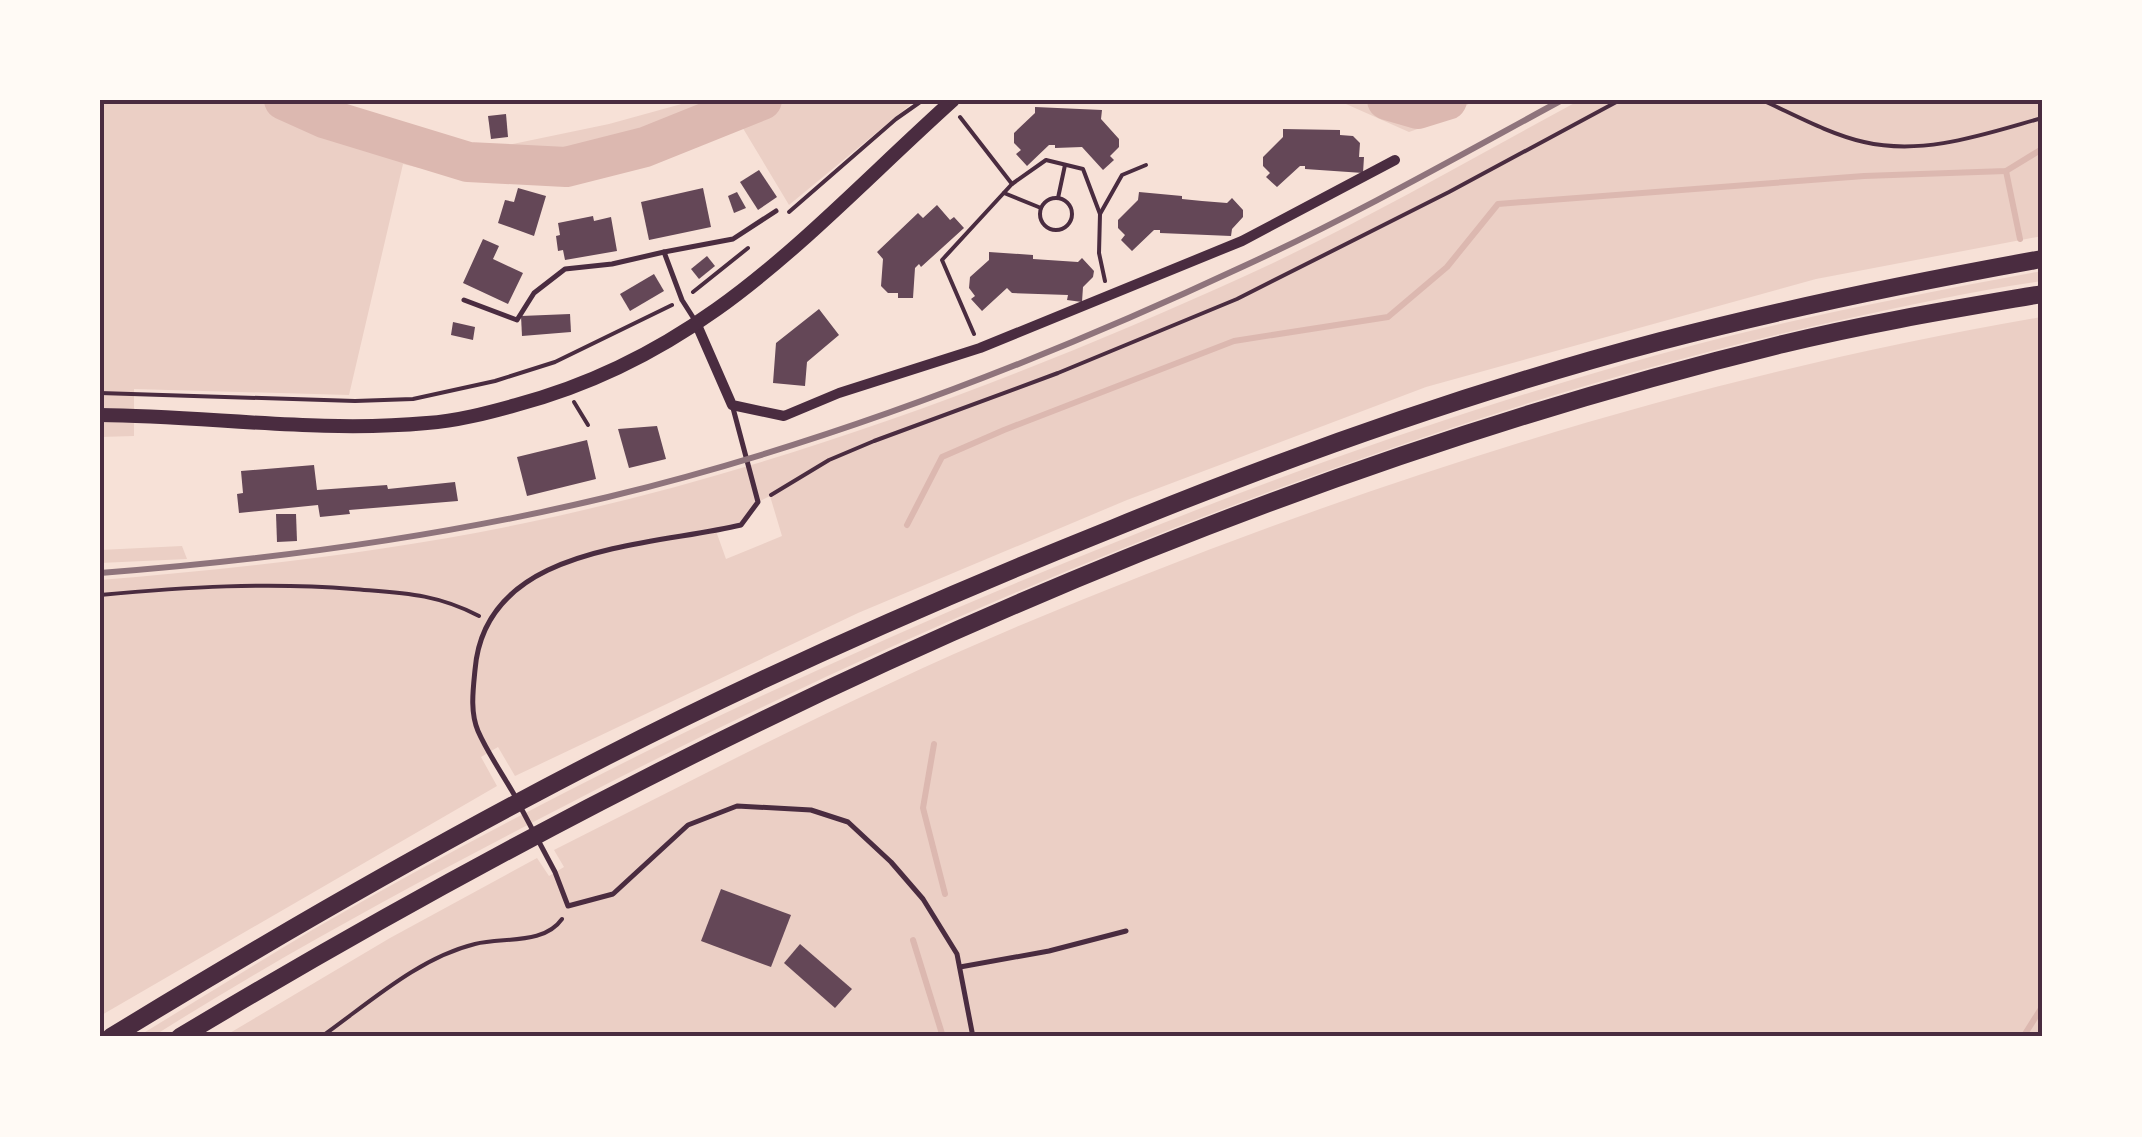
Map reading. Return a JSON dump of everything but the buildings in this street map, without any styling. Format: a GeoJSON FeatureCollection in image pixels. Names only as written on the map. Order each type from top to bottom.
{"type":"FeatureCollection","features":[{"type":"Feature","properties":{"kind":"highway"},"geometry":{"type":"LineString","coordinates":[[111,1037],[316,914],[607,756],[802,661],[1110,529],[1406,418],[1641,347],[1872,289],[2042,259]]}},
{"type":"Feature","properties":{"kind":"highway"},"geometry":{"type":"LineString","coordinates":[[180,1037],[342,940],[536,834],[824,691],[1057,587],[1261,508],[1480,430],[1782,344],[2042,294]]}},
{"type":"Feature","properties":{"kind":"street"},"geometry":{"type":"LineString","coordinates":[[100,415],[426,423],[567,390],[626,365],[698,325],[827,220],[951,102]]}},
{"type":"Feature","properties":{"kind":"street"},"geometry":{"type":"LineString","coordinates":[[698,325],[732,405],[784,416],[980,348],[1242,241],[1395,160]]}},
{"type":"Feature","properties":{"kind":"lane"},"geometry":{"type":"LineString","coordinates":[[464,300],[517,320],[534,292],[565,269],[612,264],[734,239],[776,210]]}},
{"type":"Feature","properties":{"kind":"lane"},"geometry":{"type":"LineString","coordinates":[[664,252],[682,300],[698,325]]}},
{"type":"Feature","properties":{"kind":"lane"},"geometry":{"type":"LineString","coordinates":[[732,405],[758,502],[741,525],[568,560],[514,592],[488,621],[478,642],[472,703],[478,730],[555,872],[568,906],[613,894],[688,825],[736,806],[812,810],[848,822],[922,899],[958,954],[973,1037]]}},
{"type":"Feature","properties":{"kind":"lane"},"geometry":{"type":"LineString","coordinates":[[960,967],[1049,951],[1126,931]]}},
{"type":"Feature","properties":{"kind":"path"},"geometry":{"type":"LineString","coordinates":[[779,220],[923,100]]}},
{"type":"Feature","properties":{"kind":"path"},"geometry":{"type":"LineString","coordinates":[[758,502],[859,447],[1058,373],[1237,298],[1449,192],[1620,100]]}},
{"type":"Feature","properties":{"kind":"path"},"geometry":{"type":"LineString","coordinates":[[1762,100],[1862,142],[1902,148],[1966,140],[2042,118]]}},
{"type":"Feature","properties":{"kind":"path"},"geometry":{"type":"LineString","coordinates":[[951,102],[1012,184]]}},
{"type":"Feature","properties":{"kind":"path"},"geometry":{"type":"LineString","coordinates":[[980,348],[942,260],[1012,184],[1046,160],[1083,170],[1100,214],[1099,254],[1109,296]]}},
{"type":"Feature","properties":{"kind":"path"},"geometry":{"type":"LineString","coordinates":[[1058,198],[1065,165]]}},
{"type":"Feature","properties":{"kind":"path"},"geometry":{"type":"LineString","coordinates":[[1100,214],[1122,175],[1146,165]]}},
{"type":"Feature","properties":{"kind":"path"},"geometry":{"type":"LineString","coordinates":[[1004,194],[1040,208]]}},
{"type":"Feature","properties":{"kind":"path"},"geometry":{"type":"LineString","coordinates":[[1058,198],[1067,202],[1072,211],[1070,221],[1062,228],[1052,229],[1042,223],[1040,208],[1048,200],[1058,198]]}},
{"type":"Feature","properties":{"kind":"path"},"geometry":{"type":"LineString","coordinates":[[100,393],[355,401],[413,399],[495,381],[555,362],[682,300],[750,246]]}},
{"type":"Feature","properties":{"kind":"path"},"geometry":{"type":"LineString","coordinates":[[580,412],[588,425]]}},
{"type":"Feature","properties":{"kind":"path"},"geometry":{"type":"LineString","coordinates":[[100,595],[234,584],[296,584],[425,594],[449,600],[488,621]]}},
{"type":"Feature","properties":{"kind":"path"},"geometry":{"type":"LineString","coordinates":[[321,1037],[437,958],[476,944],[551,932],[568,906]]}},
{"type":"Feature","properties":{"kind":"shaded area"},"geometry":{"type":"Polygon","coordinates":[[[100,100],[328,100],[352,111],[466,145],[498,147],[609,124],[696,100],[916,100],[789,205],[741,125],[634,166],[593,175],[511,179],[403,164],[349,395],[134,389],[134,436],[100,437],[100,100]]]}},
{"type":"Feature","properties":{"kind":"shaded area"},"geometry":{"type":"Polygon","coordinates":[[[1337,100],[1474,100],[1449,118],[1409,132],[1337,100]]]}},
{"type":"Feature","properties":{"kind":"shaded area"},"geometry":{"type":"Polygon","coordinates":[[[1580,100],[2042,100],[2042,236],[1816,279],[1426,387],[1127,500],[858,613],[515,776],[498,747],[481,757],[497,786],[100,1016],[100,580],[316,558],[477,533],[622,501],[804,449],[983,386],[1245,276],[1372,213],[1580,100]],[[770,496],[758,502],[741,525],[716,531],[726,559],[782,536],[770,496]]]}},
{"type":"Feature","properties":{"kind":"shaded area"},"geometry":{"type":"Polygon","coordinates":[[[2042,271],[2042,281],[1788,332],[1546,398],[1366,457],[1164,532],[865,659],[670,752],[360,914],[152,1037],[137,1037],[314,929],[595,777],[884,640],[1150,528],[1293,473],[1583,376],[1801,319],[2042,271]]]}},
{"type":"Feature","properties":{"kind":"shaded area"},"geometry":{"type":"Polygon","coordinates":[[[2042,317],[2042,1037],[223,1037],[390,938],[537,858],[549,876],[564,867],[554,850],[728,762],[962,651],[1145,575],[1396,483],[1651,404],[1780,371],[2042,317]]]}},
{"type":"Feature","properties":{"kind":"shaded area"},"geometry":{"type":"Polygon","coordinates":[[[182,546],[187,559],[100,563],[100,550],[182,546]]]}},
{"type":"Feature","properties":{"kind":"waterway"},"geometry":{"type":"LineString","coordinates":[[284,100],[324,118],[468,162],[566,167],[645,147],[762,100]]}},
{"type":"Feature","properties":{"kind":"waterway"},"geometry":{"type":"LineString","coordinates":[[1387,100],[1418,109],[1447,100]]}},
{"type":"Feature","properties":{"kind":"waterway"},"geometry":{"type":"LineString","coordinates":[[907,525],[942,457],[1004,430],[1234,341],[1388,317],[1447,267],[1498,204],[1864,176],[2006,171],[2042,149]]}},
{"type":"Feature","properties":{"kind":"waterway"},"geometry":{"type":"LineString","coordinates":[[2006,171],[2020,239]]}},
{"type":"Feature","properties":{"kind":"waterway"},"geometry":{"type":"LineString","coordinates":[[934,744],[923,808],[945,894]]}},
{"type":"Feature","properties":{"kind":"waterway"},"geometry":{"type":"LineString","coordinates":[[913,940],[943,1037]]}},
{"type":"Feature","properties":{"kind":"waterway"},"geometry":{"type":"LineString","coordinates":[[2023,1037],[2042,1007]]}},
{"type":"Feature","properties":{"kind":"railway"},"geometry":{"type":"LineString","coordinates":[[100,573],[292,554],[482,524],[690,476],[852,426],[1090,335],[1244,266],[1405,186],[1562,100]]}}]}
